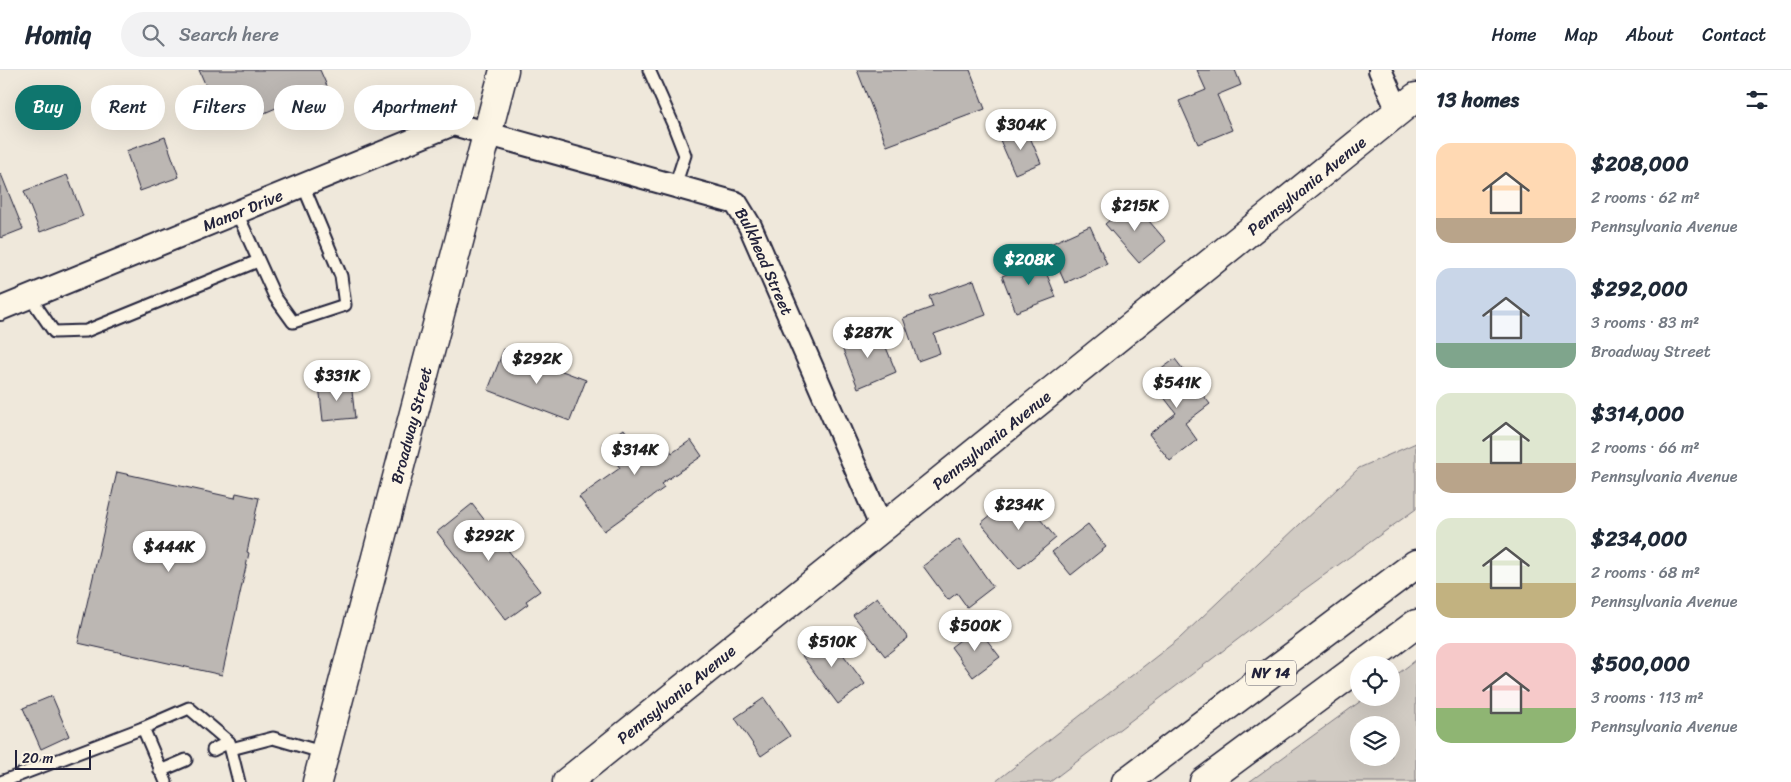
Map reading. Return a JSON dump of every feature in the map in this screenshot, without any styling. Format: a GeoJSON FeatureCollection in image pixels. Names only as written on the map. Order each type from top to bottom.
{"type":"FeatureCollection","features":[{"type":"Feature","properties":{"kind":"main road","name":"Broadway Street"},"geometry":{"type":"LineString","coordinates":[[317,782],[504,70]]}},
{"type":"Feature","properties":{"kind":"main road","name":"Pennsylvania Avenue"},"geometry":{"type":"LineString","coordinates":[[566,782],[1407,104]]}},
{"type":"Feature","properties":{"kind":"main road","name":"NY 14"},"geometry":{"type":"LineString","coordinates":[[1126,782],[1416,564]]}},
{"type":"Feature","properties":{"kind":"main road","name":"NY 14"},"geometry":{"type":"LineString","coordinates":[[1373,656],[1416,624]]}},
{"type":"Feature","properties":{"kind":"main road","name":"NY 14"},"geometry":{"type":"LineString","coordinates":[[1204,782],[1350,673]]}},
{"type":"Feature","properties":{"kind":"street"},"geometry":{"type":"LineString","coordinates":[[1380,70],[1407,104]]}},
{"type":"Feature","properties":{"kind":"street","name":"Manor Drive"},"geometry":{"type":"LineString","coordinates":[[0,309],[453,124],[486,134]]}},
{"type":"Feature","properties":{"kind":"street","name":"Bulkhead Street"},"geometry":{"type":"LineString","coordinates":[[486,134],[736,203],[750,226],[882,528]]}},
{"type":"Feature","properties":{"kind":"lane"},"geometry":{"type":"LineString","coordinates":[[649,70],[685,155],[675,186]]}},
{"type":"Feature","properties":{"kind":"lane"},"geometry":{"type":"LineString","coordinates":[[237,213],[274,297],[293,322],[345,304],[341,276],[303,185]]}},
{"type":"Feature","properties":{"kind":"lane"},"geometry":{"type":"LineString","coordinates":[[30,297],[54,332],[86,331],[258,261]]}},
{"type":"Feature","properties":{"kind":"lane"},"geometry":{"type":"LineString","coordinates":[[1,782],[143,728],[189,708],[230,745],[238,778],[225,778]]}},
{"type":"Feature","properties":{"kind":"lane"},"geometry":{"type":"LineString","coordinates":[[143,728],[166,782]]}},
{"type":"Feature","properties":{"kind":"lane"},"geometry":{"type":"LineString","coordinates":[[213,750],[230,745],[273,738],[325,753]]}},
{"type":"Feature","properties":{"kind":"lane"},"geometry":{"type":"LineString","coordinates":[[160,771],[186,760]]}},
{"type":"Feature","properties":{"kind":"shaded area"},"geometry":{"type":"Polygon","coordinates":[[[1416,443],[1416,509],[1291,599],[1050,782],[995,782],[1180,638],[1359,468],[1416,443]]]}},
{"type":"Feature","properties":{"kind":"shaded area"},"geometry":{"type":"Polygon","coordinates":[[[1416,660],[1416,782],[1249,782],[1354,706],[1400,706],[1400,672],[1416,660]]]}},
{"type":"Feature","properties":{"kind":"building"},"geometry":{"type":"Polygon","coordinates":[[[199,70],[320,70],[327,85],[274,85],[274,109],[264,113],[264,85],[206,85],[199,70]]]}},
{"type":"Feature","properties":{"kind":"building"},"geometry":{"type":"Polygon","coordinates":[[[857,70],[970,70],[985,109],[887,146],[857,70]]]}},
{"type":"Feature","properties":{"kind":"building"},"geometry":{"type":"Polygon","coordinates":[[[1197,70],[1235,70],[1241,85],[1217,95],[1232,130],[1198,144],[1179,101],[1206,90],[1197,70]]]}},
{"type":"Feature","properties":{"kind":"building"},"geometry":{"type":"Polygon","coordinates":[[[1026,128],[1041,163],[1015,174],[1000,140],[1026,128]]]}},
{"type":"Feature","properties":{"kind":"building"},"geometry":{"type":"Polygon","coordinates":[[[165,137],[179,177],[140,191],[126,151],[165,137]]]}},
{"type":"Feature","properties":{"kind":"building"},"geometry":{"type":"Polygon","coordinates":[[[0,175],[23,229],[0,238],[0,175]]]}},
{"type":"Feature","properties":{"kind":"building"},"geometry":{"type":"Polygon","coordinates":[[[67,175],[83,216],[40,232],[24,191],[67,175]]]}},
{"type":"Feature","properties":{"kind":"building"},"geometry":{"type":"Polygon","coordinates":[[[1132,201],[1166,241],[1139,263],[1105,224],[1132,201]]]}},
{"type":"Feature","properties":{"kind":"building"},"geometry":{"type":"Polygon","coordinates":[[[1090,226],[1107,264],[1065,283],[1048,245],[1090,226]]]}},
{"type":"Feature","properties":{"kind":"building"},"geometry":{"type":"Polygon","coordinates":[[[1041,260],[1056,297],[1016,312],[1002,276],[1041,260]]]}},
{"type":"Feature","properties":{"kind":"building"},"geometry":{"type":"Polygon","coordinates":[[[974,280],[986,315],[934,334],[940,353],[918,361],[903,318],[933,307],[929,296],[974,280]]]}},
{"type":"Feature","properties":{"kind":"building"},"geometry":{"type":"Polygon","coordinates":[[[879,330],[896,372],[858,388],[841,345],[879,330]]]}},
{"type":"Feature","properties":{"kind":"building"},"geometry":{"type":"Polygon","coordinates":[[[504,349],[586,380],[570,421],[488,390],[504,349]]]}},
{"type":"Feature","properties":{"kind":"building"},"geometry":{"type":"Polygon","coordinates":[[[1175,359],[1210,404],[1185,423],[1197,440],[1170,461],[1149,434],[1176,413],[1149,378],[1175,359]]]}},
{"type":"Feature","properties":{"kind":"building"},"geometry":{"type":"Polygon","coordinates":[[[351,382],[355,418],[323,421],[319,385],[351,382]]]}},
{"type":"Feature","properties":{"kind":"building"},"geometry":{"type":"Polygon","coordinates":[[[624,429],[638,449],[659,434],[672,453],[691,440],[702,456],[661,484],[664,488],[604,531],[579,497],[620,468],[603,444],[624,429]]]}},
{"type":"Feature","properties":{"kind":"building"},"geometry":{"type":"Polygon","coordinates":[[[117,472],[235,498],[236,493],[259,498],[222,675],[78,643],[117,472]]]}},
{"type":"Feature","properties":{"kind":"building"},"geometry":{"type":"Polygon","coordinates":[[[1018,493],[1056,538],[1019,569],[981,523],[1018,493]]]}},
{"type":"Feature","properties":{"kind":"building"},"geometry":{"type":"Polygon","coordinates":[[[472,504],[540,591],[526,601],[528,604],[506,620],[437,532],[472,504]]]}},
{"type":"Feature","properties":{"kind":"building"},"geometry":{"type":"Polygon","coordinates":[[[1088,524],[1106,547],[1071,575],[1052,552],[1088,524]]]}},
{"type":"Feature","properties":{"kind":"building"},"geometry":{"type":"Polygon","coordinates":[[[959,539],[993,587],[967,607],[957,593],[948,600],[923,566],[959,539]]]}},
{"type":"Feature","properties":{"kind":"building"},"geometry":{"type":"Polygon","coordinates":[[[877,597],[908,638],[885,656],[853,615],[877,597]]]}},
{"type":"Feature","properties":{"kind":"building"},"geometry":{"type":"Polygon","coordinates":[[[977,627],[1000,657],[973,677],[951,647],[977,627]]]}},
{"type":"Feature","properties":{"kind":"building"},"geometry":{"type":"Polygon","coordinates":[[[827,633],[865,684],[838,704],[800,653],[827,633]]]}},
{"type":"Feature","properties":{"kind":"building"},"geometry":{"type":"Polygon","coordinates":[[[52,696],[69,736],[41,749],[23,708],[52,696]]]}},
{"type":"Feature","properties":{"kind":"building"},"geometry":{"type":"Polygon","coordinates":[[[764,698],[790,736],[761,756],[735,718],[764,698]]]}}]}
